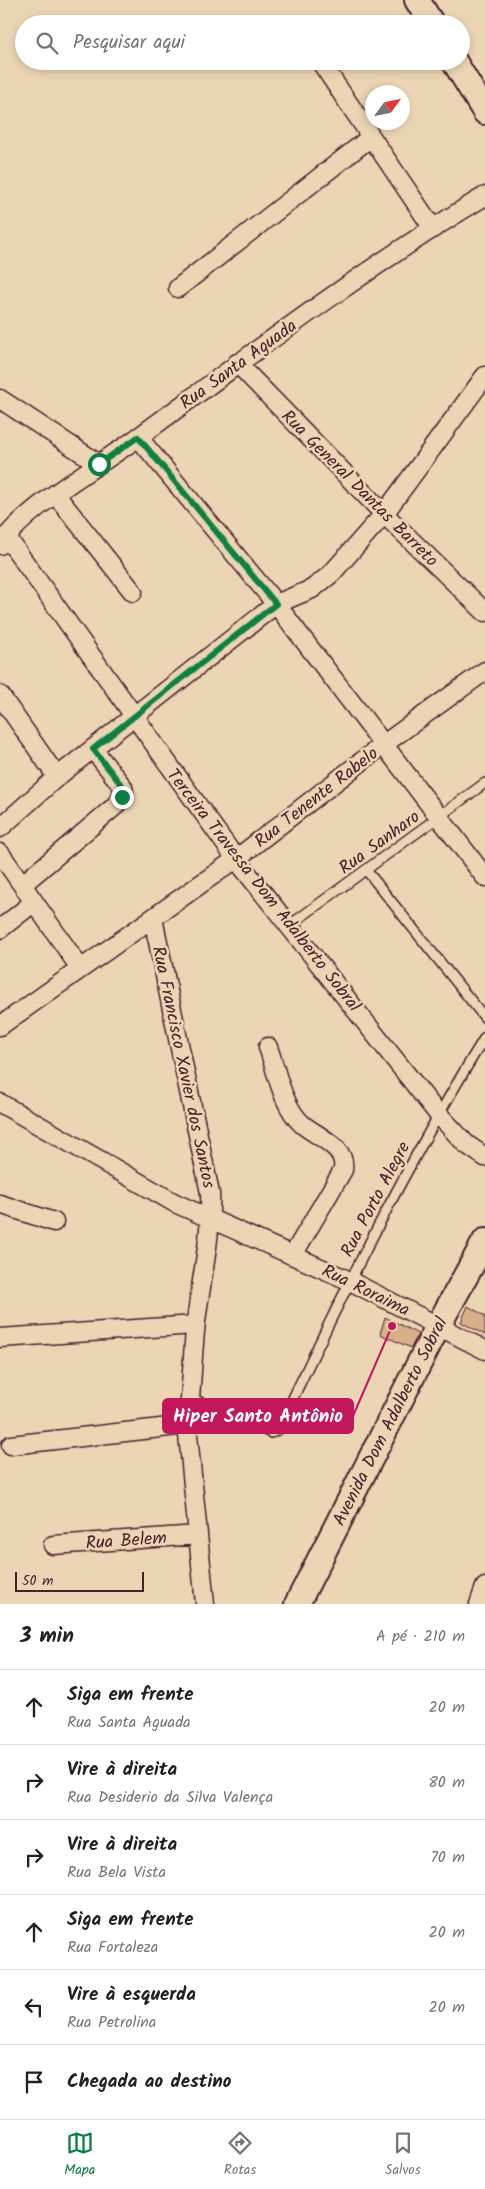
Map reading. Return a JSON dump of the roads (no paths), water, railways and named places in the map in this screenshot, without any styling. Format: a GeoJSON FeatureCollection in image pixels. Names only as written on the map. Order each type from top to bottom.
{"type":"FeatureCollection","features":[{"type":"Feature","properties":{"kind":"main road"},"geometry":{"type":"LineString","coordinates":[[417,0],[426,15]]}},
{"type":"Feature","properties":{"kind":"main road"},"geometry":{"type":"LineString","coordinates":[[459,70],[485,112]]}},
{"type":"Feature","properties":{"kind":"main road","name":"Avenida Dom Adalberto Sobral"},"geometry":{"type":"LineString","coordinates":[[297,1604],[438,1326],[485,1241]]}},
{"type":"Feature","properties":{"kind":"street"},"geometry":{"type":"LineString","coordinates":[[326,70],[370,138],[432,227]]}},
{"type":"Feature","properties":{"kind":"street"},"geometry":{"type":"LineString","coordinates":[[178,288],[370,138]]}},
{"type":"Feature","properties":{"kind":"street","name":"Rua Santa Aguada"},"geometry":{"type":"LineString","coordinates":[[3,541],[56,495],[237,363],[432,227],[485,196]]}},
{"type":"Feature","properties":{"kind":"street","name":"Rua General Dantas Barreto"},"geometry":{"type":"LineString","coordinates":[[237,363],[384,514],[485,612]]}},
{"type":"Feature","properties":{"kind":"street"},"geometry":{"type":"LineString","coordinates":[[0,828],[57,777],[276,604],[312,590],[331,574],[384,514],[485,376]]}},
{"type":"Feature","properties":{"kind":"street"},"geometry":{"type":"LineString","coordinates":[[0,399],[99,464]]}},
{"type":"Feature","properties":{"kind":"street"},"geometry":{"type":"LineString","coordinates":[[138,437],[276,604],[485,877]]}},
{"type":"Feature","properties":{"kind":"street"},"geometry":{"type":"LineString","coordinates":[[56,495],[134,592]]}},
{"type":"Feature","properties":{"kind":"street","name":"Terceira Travessa Dom Adalberto Sobral"},"geometry":{"type":"LineString","coordinates":[[3,541],[236,859],[438,1114],[466,1144],[485,1157]]}},
{"type":"Feature","properties":{"kind":"street","name":"Rua Tenente Rabelo"},"geometry":{"type":"LineString","coordinates":[[0,1026],[236,859],[384,744],[485,672]]}},
{"type":"Feature","properties":{"kind":"street"},"geometry":{"type":"LineString","coordinates":[[0,695],[57,777]]}},
{"type":"Feature","properties":{"kind":"street"},"geometry":{"type":"LineString","coordinates":[[23,884],[114,807],[124,794],[123,787],[93,749]]}},
{"type":"Feature","properties":{"kind":"street"},"geometry":{"type":"LineString","coordinates":[[0,853],[80,968]]}},
{"type":"Feature","properties":{"kind":"street"},"geometry":{"type":"LineString","coordinates":[[0,929],[33,903]]}},
{"type":"Feature","properties":{"kind":"street","name":"Rua Francisco Xavier dos Santos"},"geometry":{"type":"LineString","coordinates":[[153,918],[209,1178],[211,1218],[196,1326],[191,1398],[187,1425],[204,1604]]}},
{"type":"Feature","properties":{"kind":"street"},"geometry":{"type":"LineString","coordinates":[[268,1046],[292,1114],[338,1149],[343,1158],[343,1170],[293,1255]]}},
{"type":"Feature","properties":{"kind":"street","name":"Rua Roraima"},"geometry":{"type":"LineString","coordinates":[[0,1103],[175,1203],[350,1281],[485,1350]]}},
{"type":"Feature","properties":{"kind":"street"},"geometry":{"type":"LineString","coordinates":[[0,1204],[54,1222]]}},
{"type":"Feature","properties":{"kind":"street"},"geometry":{"type":"LineString","coordinates":[[0,1338],[196,1326]]}},
{"type":"Feature","properties":{"kind":"street"},"geometry":{"type":"LineString","coordinates":[[11,1445],[187,1425]]}},
{"type":"Feature","properties":{"kind":"street","name":"Rua Belem"},"geometry":{"type":"LineString","coordinates":[[54,1545],[198,1535]]}},
{"type":"Feature","properties":{"kind":"street"},"geometry":{"type":"LineString","coordinates":[[479,1604],[485,1587]]}},
{"type":"Feature","properties":{"kind":"lane","name":"Rua Sanharo"},"geometry":{"type":"LineString","coordinates":[[290,925],[439,819],[485,783]]}},
{"type":"Feature","properties":{"kind":"lane"},"geometry":{"type":"LineString","coordinates":[[367,871],[485,1018]]}},
{"type":"Feature","properties":{"kind":"lane","name":"Rua Porto Alegre"},"geometry":{"type":"LineString","coordinates":[[191,1398],[271,1433],[278,1430],[350,1281],[438,1114],[485,1037]]}},
{"type":"Feature","properties":{"kind":"place","name":"Hiper Santo Antônio"},"geometry":{"type":"Point","coordinates":[392,1326]}}]}
